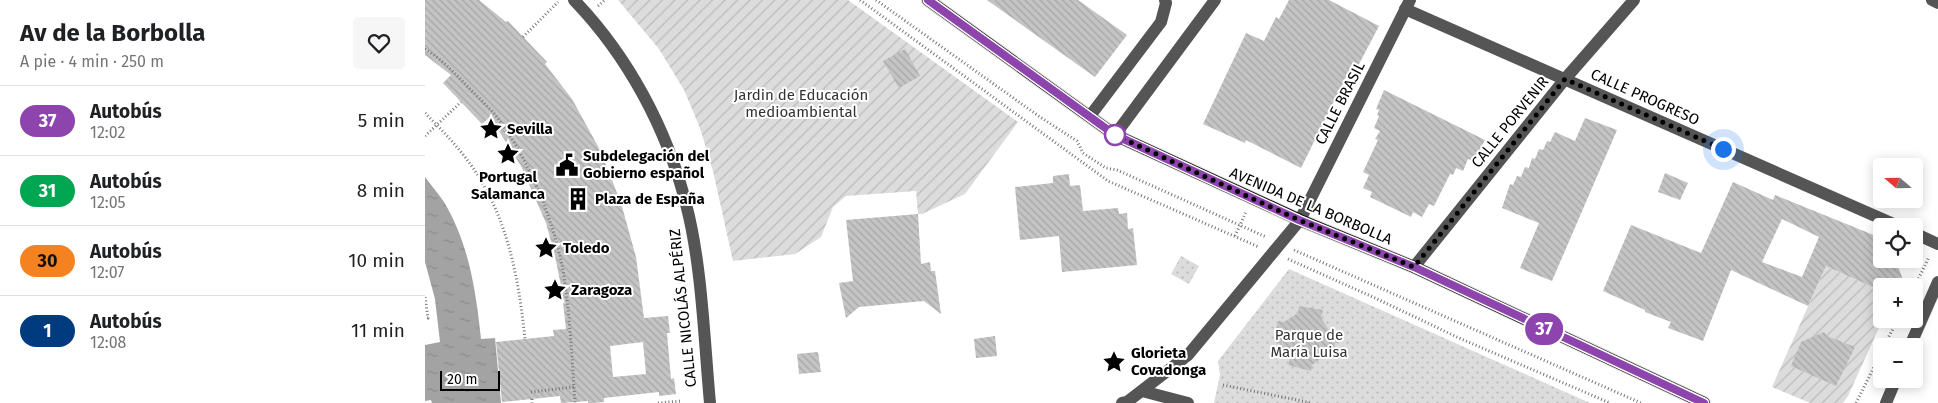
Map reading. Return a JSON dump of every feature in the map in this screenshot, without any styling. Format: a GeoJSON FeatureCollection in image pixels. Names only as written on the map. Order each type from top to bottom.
{"type":"FeatureCollection","features":[{"type":"Feature","properties":{"kind":"main road","name":"AVENIDA DE LA BORBOLLA"},"geometry":{"type":"LineString","coordinates":[[928,0],[1115,135],[1299,220],[1414,267],[1703,403]]}},
{"type":"Feature","properties":{"kind":"street","name":"CALLE NICOLÁS ALPÉRIZ"},"geometry":{"type":"LineString","coordinates":[[575,0],[604,33],[634,79],[662,134],[677,175],[686,204],[694,242],[710,403]]}},
{"type":"Feature","properties":{"kind":"street"},"geometry":{"type":"LineString","coordinates":[[1090,116],[1161,22],[1166,3],[1165,0]]}},
{"type":"Feature","properties":{"kind":"street"},"geometry":{"type":"LineString","coordinates":[[1115,135],[1215,0]]}},
{"type":"Feature","properties":{"kind":"street","name":"CALLE PORVENIR"},"geometry":{"type":"LineString","coordinates":[[1414,267],[1565,79],[1634,0]]}},
{"type":"Feature","properties":{"kind":"street"},"geometry":{"type":"LineString","coordinates":[[1932,0],[1938,3]]}},
{"type":"Feature","properties":{"kind":"street","name":"CALLE PROGRESO"},"geometry":{"type":"LineString","coordinates":[[1408,5],[1565,79],[1880,218]]}},
{"type":"Feature","properties":{"kind":"street","name":"CALLE BRASIL"},"geometry":{"type":"LineString","coordinates":[[1142,391],[1188,355],[1299,220],[1408,5]]}},
{"type":"Feature","properties":{"kind":"street"},"geometry":{"type":"LineString","coordinates":[[1923,237],[1938,244]]}},
{"type":"Feature","properties":{"kind":"street"},"geometry":{"type":"LineString","coordinates":[[1914,338],[1938,282]]}},
{"type":"Feature","properties":{"kind":"street"},"geometry":{"type":"LineString","coordinates":[[1886,403],[1892,388]]}},
{"type":"Feature","properties":{"kind":"street"},"geometry":{"type":"LineString","coordinates":[[1122,403],[1127,402],[1142,391],[1188,403]]}},
{"type":"Feature","properties":{"kind":"path"},"geometry":{"type":"LineString","coordinates":[[523,36],[560,0]]}},
{"type":"Feature","properties":{"kind":"path"},"geometry":{"type":"LineString","coordinates":[[860,0],[1108,181],[1373,297],[1459,338],[1610,403]]}},
{"type":"Feature","properties":{"kind":"path"},"geometry":{"type":"LineString","coordinates":[[877,0],[1077,141],[1083,153],[1105,168],[1117,170],[1267,238]]}},
{"type":"Feature","properties":{"kind":"path"},"geometry":{"type":"LineString","coordinates":[[425,49],[451,70],[492,112],[510,137],[537,190],[555,240],[562,270],[575,403]]}},
{"type":"Feature","properties":{"kind":"path"},"geometry":{"type":"LineString","coordinates":[[425,136],[461,102]]}},
{"type":"Feature","properties":{"kind":"path"},"geometry":{"type":"LineString","coordinates":[[425,113],[477,174],[491,201],[512,256],[520,288],[525,339]]}},
{"type":"Feature","properties":{"kind":"path"},"geometry":{"type":"LineString","coordinates":[[1235,236],[1252,198]]}},
{"type":"Feature","properties":{"kind":"path"},"geometry":{"type":"LineString","coordinates":[[1919,278],[1929,257]]}},
{"type":"Feature","properties":{"kind":"path"},"geometry":{"type":"LineString","coordinates":[[1314,258],[1641,403]]}},
{"type":"Feature","properties":{"kind":"path"},"geometry":{"type":"LineString","coordinates":[[425,296],[428,318],[425,318]]}},
{"type":"Feature","properties":{"kind":"path"},"geometry":{"type":"LineString","coordinates":[[1856,403],[1873,369]]}},
{"type":"Feature","properties":{"kind":"path"},"geometry":{"type":"LineString","coordinates":[[1223,385],[1312,403]]}},
{"type":"Feature","properties":{"kind":"path"},"geometry":{"type":"LineString","coordinates":[[531,392],[574,387]]}},
{"type":"Feature","properties":{"kind":"path"},"geometry":{"type":"LineString","coordinates":[[658,403],[681,401]]}},
{"type":"Feature","properties":{"kind":"green space","name":"Jardin de Educación medioambiental"},"geometry":{"type":"Polygon","coordinates":[[[618,0],[848,0],[1018,122],[965,194],[922,214],[918,214],[916,191],[846,196],[833,207],[821,237],[795,254],[733,261],[713,171],[700,128],[684,90],[659,49],[618,0]]]}},
{"type":"Feature","properties":{"kind":"green space"},"geometry":{"type":"Polygon","coordinates":[[[1181,256],[1199,266],[1189,284],[1171,274],[1181,256]]]}},
{"type":"Feature","properties":{"kind":"green space"},"geometry":{"type":"Polygon","coordinates":[[[1826,266],[1873,287],[1873,328],[1879,328],[1843,403],[1810,403],[1772,387],[1826,266]]]}},
{"type":"Feature","properties":{"kind":"green space","name":"Parque de María Luisa"},"geometry":{"type":"Polygon","coordinates":[[[1289,269],[1590,403],[1214,403],[1220,375],[1218,361],[1289,269]]]}},
{"type":"Feature","properties":{"kind":"water"},"geometry":{"type":"Polygon","coordinates":[[[425,177],[444,202],[460,234],[474,286],[481,339],[495,338],[501,403],[432,403],[431,400],[425,401],[425,345],[440,342],[435,299],[425,262],[425,177]]]}},
{"type":"Feature","properties":{"kind":"building","name":"Plaza de España"},"geometry":{"type":"Polygon","coordinates":[[[425,0],[479,0],[506,22],[508,21],[547,62],[545,64],[572,99],[600,150],[621,203],[636,257],[644,318],[668,316],[670,333],[667,333],[671,379],[674,378],[676,394],[659,396],[659,392],[604,398],[604,402],[593,403],[588,403],[588,401],[561,403],[560,396],[502,402],[496,342],[554,336],[553,330],[566,329],[555,256],[546,223],[521,166],[490,117],[482,124],[443,83],[451,75],[425,55],[425,0]],[[643,342],[610,346],[613,377],[646,374],[643,342]]]}},
{"type":"Feature","properties":{"kind":"building"},"geometry":{"type":"Polygon","coordinates":[[[987,0],[1078,0],[1127,35],[1095,77],[987,0]]]}},
{"type":"Feature","properties":{"kind":"building"},"geometry":{"type":"Polygon","coordinates":[[[1289,0],[1329,0],[1379,26],[1358,66],[1353,63],[1301,168],[1246,140],[1245,143],[1203,124],[1246,33],[1264,41],[1276,17],[1279,19],[1289,0]]]}},
{"type":"Feature","properties":{"kind":"building"},"geometry":{"type":"Polygon","coordinates":[[[905,49],[920,76],[899,88],[883,61],[905,49]]]}},
{"type":"Feature","properties":{"kind":"building"},"geometry":{"type":"Polygon","coordinates":[[[1384,90],[1485,140],[1476,157],[1472,156],[1471,160],[1468,159],[1463,171],[1456,168],[1453,175],[1450,174],[1434,206],[1429,204],[1422,217],[1413,212],[1411,217],[1370,197],[1372,192],[1363,188],[1369,175],[1363,172],[1378,140],[1375,139],[1380,131],[1374,128],[1379,116],[1377,115],[1379,110],[1376,109],[1384,90]]]}},
{"type":"Feature","properties":{"kind":"building"},"geometry":{"type":"Polygon","coordinates":[[[1585,118],[1617,130],[1552,281],[1520,268],[1539,223],[1502,208],[1510,184],[1513,185],[1517,176],[1521,177],[1525,167],[1529,168],[1532,158],[1535,159],[1539,149],[1543,150],[1547,141],[1550,142],[1555,132],[1575,141],[1585,118]]]}},
{"type":"Feature","properties":{"kind":"building"},"geometry":{"type":"Polygon","coordinates":[[[1665,173],[1688,183],[1680,200],[1658,192],[1665,173]]]}},
{"type":"Feature","properties":{"kind":"building"},"geometry":{"type":"Polygon","coordinates":[[[1069,174],[1070,186],[1080,185],[1083,211],[1118,208],[1119,214],[1127,213],[1128,229],[1133,228],[1137,265],[1062,272],[1059,236],[1020,240],[1015,187],[1053,183],[1053,176],[1069,174]]]}},
{"type":"Feature","properties":{"kind":"building"},"geometry":{"type":"Polygon","coordinates":[[[1733,182],[1773,200],[1775,195],[1873,235],[1873,268],[1898,268],[1902,277],[1873,278],[1873,287],[1826,266],[1808,306],[1731,270],[1703,341],[1668,328],[1671,322],[1645,312],[1645,310],[1603,291],[1631,225],[1701,253],[1733,182]],[[1782,219],[1762,262],[1802,277],[1819,237],[1782,219]]]}},
{"type":"Feature","properties":{"kind":"building"},"geometry":{"type":"Polygon","coordinates":[[[918,214],[921,264],[930,262],[931,271],[935,271],[941,314],[924,301],[859,307],[846,318],[839,283],[853,281],[846,220],[918,214]]]}},
{"type":"Feature","properties":{"kind":"building"},"geometry":{"type":"Polygon","coordinates":[[[1299,306],[1323,310],[1321,318],[1331,333],[1337,334],[1333,356],[1327,354],[1312,365],[1311,371],[1288,365],[1290,358],[1279,343],[1274,341],[1278,321],[1284,322],[1298,313],[1299,306]]]}},
{"type":"Feature","properties":{"kind":"building"},"geometry":{"type":"Polygon","coordinates":[[[1824,332],[1827,336],[1855,347],[1836,386],[1791,366],[1801,342],[1824,332]]]}},
{"type":"Feature","properties":{"kind":"building"},"geometry":{"type":"Polygon","coordinates":[[[995,336],[997,356],[976,358],[974,339],[995,336]]]}},
{"type":"Feature","properties":{"kind":"building"},"geometry":{"type":"Polygon","coordinates":[[[818,352],[821,372],[799,374],[797,354],[818,352]]]}},
{"type":"Feature","properties":{"kind":"bus line","name":"37"},"geometry":{"type":"LineString","coordinates":[[928,0],[1115,135],[1299,220],[1414,267],[1704,403]]}},
{"type":"Feature","properties":{"kind":"place","name":"Sevilla"},"geometry":{"type":"Point","coordinates":[491,129]}},
{"type":"Feature","properties":{"kind":"place","name":"Portugal Salamanca"},"geometry":{"type":"Point","coordinates":[508,154]}},
{"type":"Feature","properties":{"kind":"place","name":"Subdelegación del Gobierno español"},"geometry":{"type":"Point","coordinates":[567,165]}},
{"type":"Feature","properties":{"kind":"place","name":"Plaza de España"},"geometry":{"type":"Point","coordinates":[578,199]}},
{"type":"Feature","properties":{"kind":"place","name":"Toledo"},"geometry":{"type":"Point","coordinates":[546,248]}},
{"type":"Feature","properties":{"kind":"place","name":"Zaragoza"},"geometry":{"type":"Point","coordinates":[555,290]}},
{"type":"Feature","properties":{"kind":"place","name":"Glorieta Covadonga"},"geometry":{"type":"Point","coordinates":[1114,362]}},
{"type":"Feature","properties":{"kind":"route"},"geometry":{"type":"LineString","coordinates":[[1115,135],[1299,220],[1414,267],[1565,79],[1723,149]]}}]}
